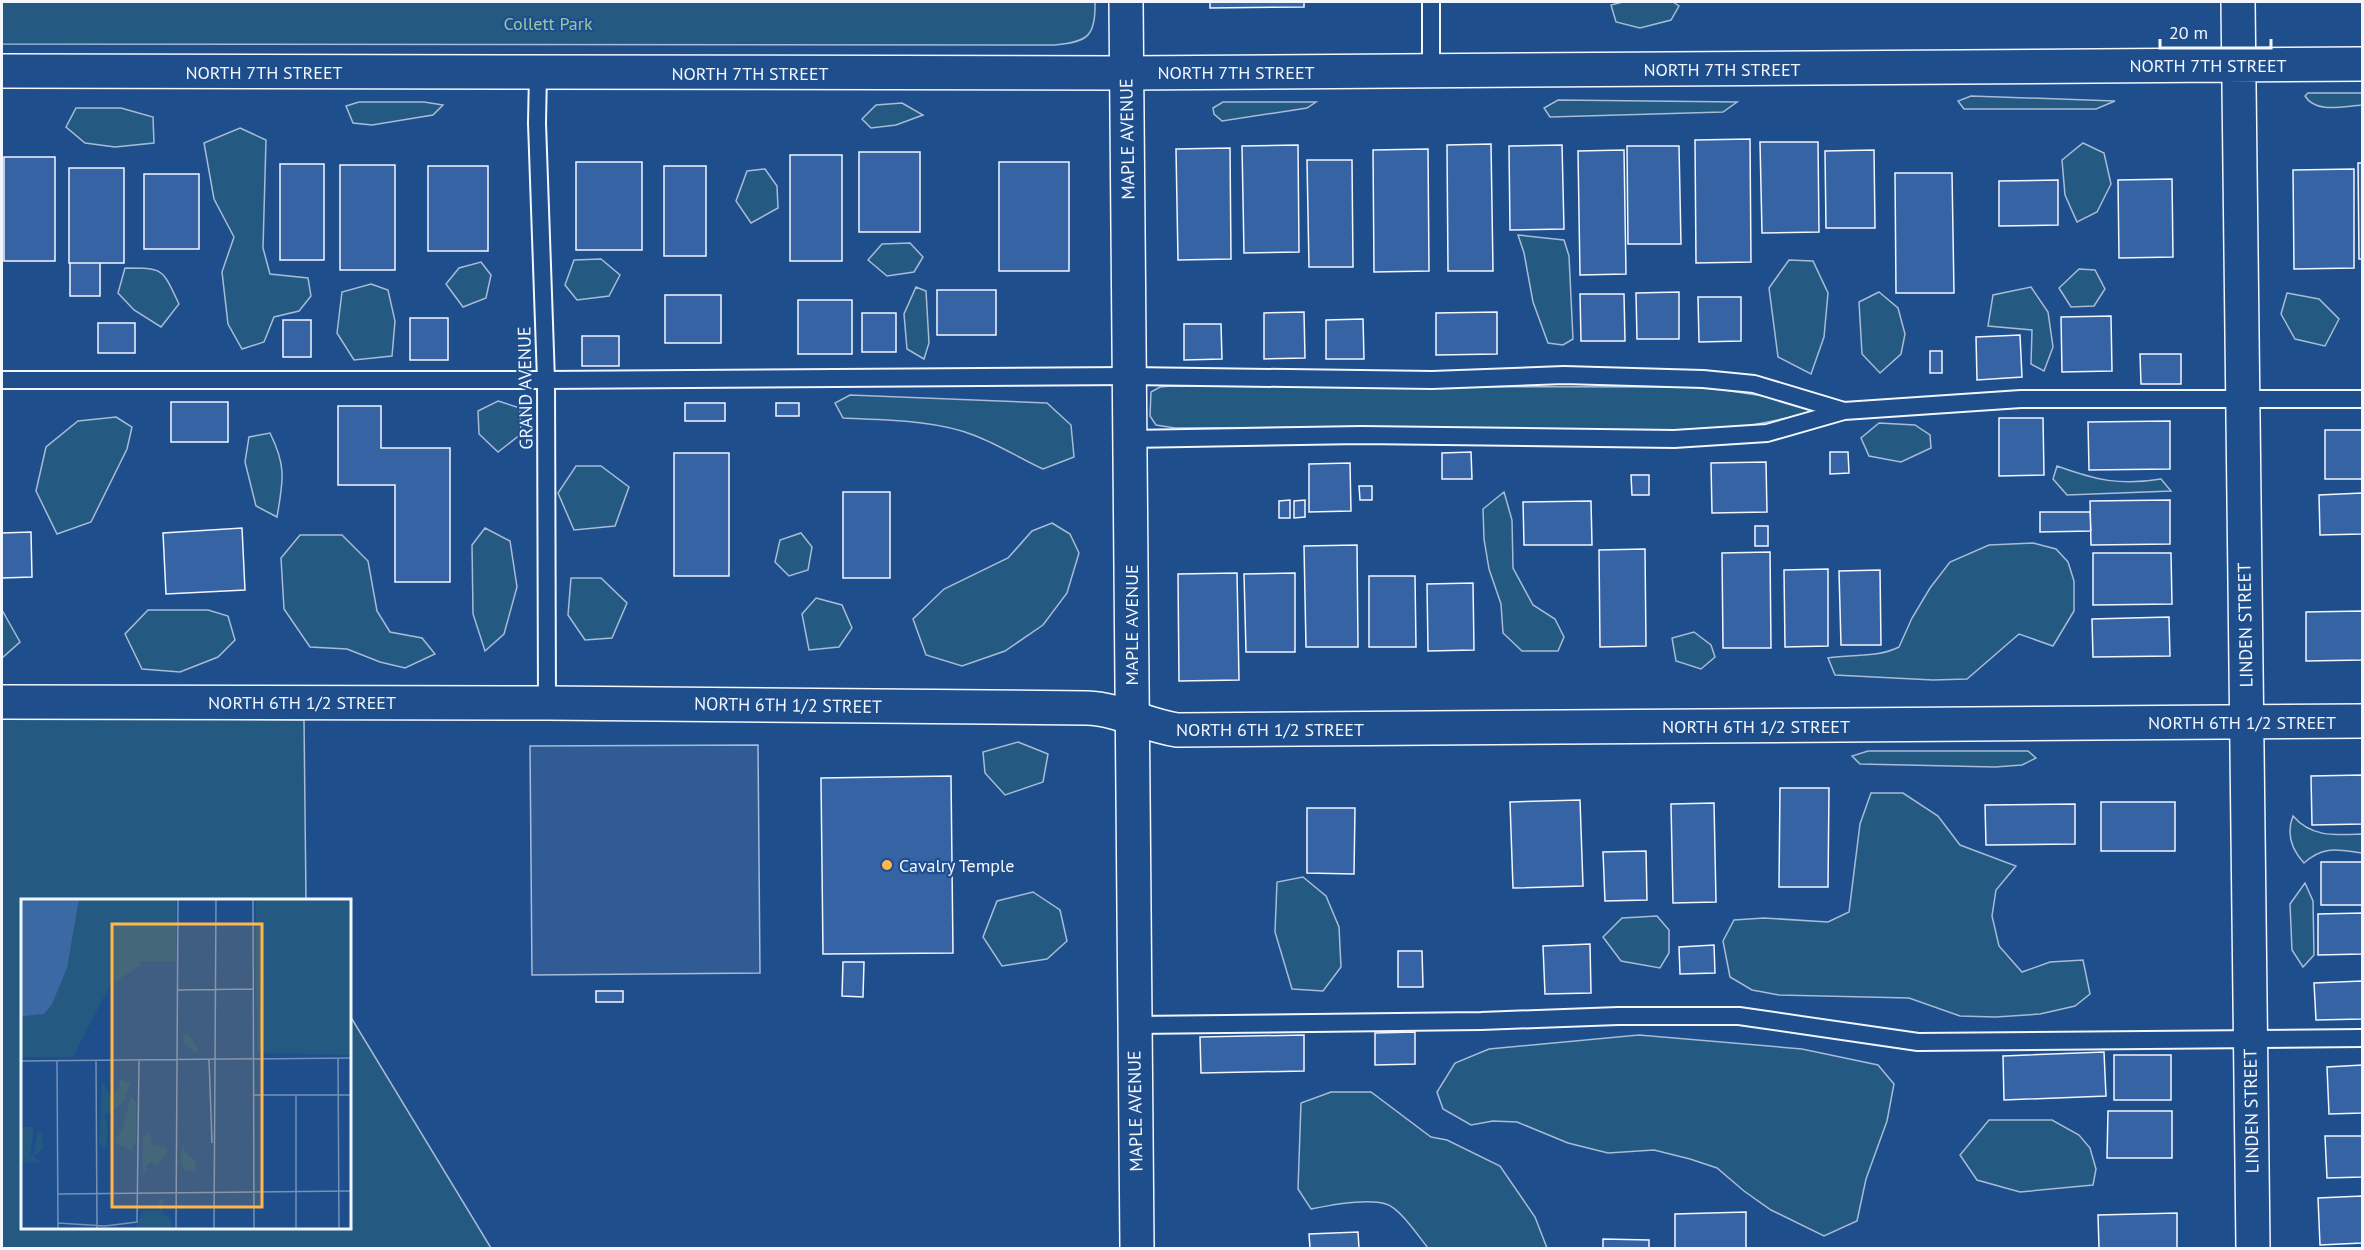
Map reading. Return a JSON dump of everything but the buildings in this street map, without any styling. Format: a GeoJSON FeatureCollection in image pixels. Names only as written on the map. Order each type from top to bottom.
{"type":"FeatureCollection","features":[{"type":"Feature","properties":{"kind":"street","name":"MAPLE AVENUE"},"geometry":{"type":"LineString","coordinates":[[1126,2],[1137,1248]]}},
{"type":"Feature","properties":{"kind":"street","name":"LINDEN STREET"},"geometry":{"type":"LineString","coordinates":[[2238,2],[2253,1248]]}},
{"type":"Feature","properties":{"kind":"street","name":"NORTH 7TH STREET"},"geometry":{"type":"LineString","coordinates":[[2,71],[1126,73],[2362,64]]}},
{"type":"Feature","properties":{"kind":"street","name":"NORTH 6TH 1/2 STREET"},"geometry":{"type":"LineString","coordinates":[[2,702],[547,703],[1103,708],[1160,727],[1177,730],[2362,721]]}},
{"type":"Feature","properties":{"kind":"lane"},"geometry":{"type":"LineString","coordinates":[[1431,2],[1431,71]]}},
{"type":"Feature","properties":{"kind":"lane","name":"GRAND AVENUE"},"geometry":{"type":"LineString","coordinates":[[538,72],[537,123],[546,380],[547,703]]}},
{"type":"Feature","properties":{"kind":"lane"},"geometry":{"type":"LineString","coordinates":[[2,380],[546,380],[1129,376],[1432,380],[1564,375],[1703,379],[1754,384],[1844,411]]}},
{"type":"Feature","properties":{"kind":"lane"},"geometry":{"type":"LineString","coordinates":[[1130,440],[1361,435],[1674,439],[1767,433],[1844,411],[2022,399],[2362,399]]}},
{"type":"Feature","properties":{"kind":"lane"},"geometry":{"type":"LineString","coordinates":[[1135,1025],[1481,1021],[1618,1016],[1739,1016],[1918,1042],[2362,1038]]}},
{"type":"Feature","properties":{"kind":"green space","name":"Collett Park"},"geometry":{"type":"Polygon","coordinates":[[[2,2],[1095,2],[1095,13],[1094,23],[1088,35],[1075,42],[1055,45],[2,44],[2,2]]]}},
{"type":"Feature","properties":{"kind":"green space"},"geometry":{"type":"Polygon","coordinates":[[[1623,2],[1673,2],[1679,6],[1671,20],[1640,28],[1616,22],[1611,5],[1623,2]]]}},
{"type":"Feature","properties":{"kind":"green space"},"geometry":{"type":"Polygon","coordinates":[[[2308,93],[2362,93],[2362,105],[2323,107],[2310,102],[2305,96],[2308,93]]]}},
{"type":"Feature","properties":{"kind":"green space"},"geometry":{"type":"Polygon","coordinates":[[[1971,96],[2115,101],[2096,109],[1964,109],[1958,101],[1971,96]]]}},
{"type":"Feature","properties":{"kind":"green space"},"geometry":{"type":"Polygon","coordinates":[[[1558,100],[1737,102],[1723,112],[1550,117],[1544,108],[1558,100]]]}},
{"type":"Feature","properties":{"kind":"green space"},"geometry":{"type":"Polygon","coordinates":[[[359,102],[424,102],[443,105],[433,115],[372,125],[353,123],[346,106],[359,102]]]}},
{"type":"Feature","properties":{"kind":"green space"},"geometry":{"type":"Polygon","coordinates":[[[1223,102],[1316,102],[1307,108],[1222,121],[1214,114],[1213,108],[1223,102]]]}},
{"type":"Feature","properties":{"kind":"green space"},"geometry":{"type":"Polygon","coordinates":[[[902,103],[923,115],[896,125],[871,128],[862,119],[876,105],[902,103]]]}},
{"type":"Feature","properties":{"kind":"green space"},"geometry":{"type":"Polygon","coordinates":[[[76,108],[121,108],[153,117],[154,143],[115,147],[85,143],[66,127],[76,108]]]}},
{"type":"Feature","properties":{"kind":"green space"},"geometry":{"type":"Polygon","coordinates":[[[240,128],[266,140],[263,248],[270,274],[308,278],[311,296],[299,311],[274,317],[264,342],[242,349],[228,324],[222,272],[234,237],[214,199],[204,143],[240,128]]]}},
{"type":"Feature","properties":{"kind":"green space"},"geometry":{"type":"Polygon","coordinates":[[[2083,143],[2104,153],[2111,184],[2097,212],[2077,222],[2065,195],[2062,160],[2083,143]]]}},
{"type":"Feature","properties":{"kind":"green space"},"geometry":{"type":"Polygon","coordinates":[[[765,169],[777,186],[778,208],[751,223],[736,201],[747,171],[765,169]]]}},
{"type":"Feature","properties":{"kind":"green space"},"geometry":{"type":"Polygon","coordinates":[[[1518,235],[1564,240],[1569,256],[1573,339],[1563,345],[1548,343],[1533,302],[1524,253],[1518,235]]]}},
{"type":"Feature","properties":{"kind":"green space"},"geometry":{"type":"Polygon","coordinates":[[[910,243],[923,257],[914,272],[887,276],[868,260],[882,244],[910,243]]]}},
{"type":"Feature","properties":{"kind":"green space"},"geometry":{"type":"Polygon","coordinates":[[[601,259],[620,275],[609,296],[577,300],[565,285],[574,260],[601,259]]]}},
{"type":"Feature","properties":{"kind":"green space"},"geometry":{"type":"Polygon","coordinates":[[[1789,260],[1813,261],[1828,293],[1824,337],[1811,374],[1778,357],[1769,288],[1789,260]]]}},
{"type":"Feature","properties":{"kind":"green space"},"geometry":{"type":"Polygon","coordinates":[[[481,262],[491,275],[486,298],[463,307],[446,284],[459,268],[481,262]]]}},
{"type":"Feature","properties":{"kind":"green space"},"geometry":{"type":"Polygon","coordinates":[[[125,268],[155,270],[160,272],[169,283],[179,304],[161,327],[134,310],[118,293],[125,268]]]}},
{"type":"Feature","properties":{"kind":"green space"},"geometry":{"type":"Polygon","coordinates":[[[2079,269],[2095,270],[2105,289],[2094,306],[2071,307],[2059,288],[2079,269]]]}},
{"type":"Feature","properties":{"kind":"green space"},"geometry":{"type":"Polygon","coordinates":[[[371,284],[388,290],[395,321],[392,356],[354,360],[337,333],[342,292],[371,284]]]}},
{"type":"Feature","properties":{"kind":"green space"},"geometry":{"type":"Polygon","coordinates":[[[916,287],[926,291],[929,343],[924,359],[907,349],[904,314],[916,287]]]}},
{"type":"Feature","properties":{"kind":"green space"},"geometry":{"type":"Polygon","coordinates":[[[2031,287],[2048,312],[2053,347],[2044,371],[2031,364],[2032,330],[1988,326],[1993,295],[2031,287]]]}},
{"type":"Feature","properties":{"kind":"green space"},"geometry":{"type":"Polygon","coordinates":[[[1879,292],[1898,308],[1905,334],[1901,354],[1880,373],[1862,354],[1859,302],[1879,292]]]}},
{"type":"Feature","properties":{"kind":"green space"},"geometry":{"type":"Polygon","coordinates":[[[2287,293],[2319,299],[2339,319],[2325,346],[2295,339],[2281,314],[2287,293]]]}},
{"type":"Feature","properties":{"kind":"green space"},"geometry":{"type":"Polygon","coordinates":[[[1160,387],[1705,387],[1763,396],[1816,409],[1812,413],[1747,426],[1671,432],[1360,427],[1175,428],[1156,425],[1150,416],[1151,392],[1160,387]]]}},
{"type":"Feature","properties":{"kind":"green space"},"geometry":{"type":"Polygon","coordinates":[[[850,395],[1047,403],[1071,425],[1074,457],[1043,469],[961,431],[911,422],[843,418],[835,403],[850,395]]]}},
{"type":"Feature","properties":{"kind":"green space"},"geometry":{"type":"Polygon","coordinates":[[[498,401],[520,408],[521,434],[498,452],[479,434],[478,411],[498,401]]]}},
{"type":"Feature","properties":{"kind":"green space"},"geometry":{"type":"Polygon","coordinates":[[[116,417],[132,427],[127,449],[91,522],[57,534],[36,491],[46,447],[78,421],[116,417]]]}},
{"type":"Feature","properties":{"kind":"green space"},"geometry":{"type":"Polygon","coordinates":[[[1879,423],[1915,425],[1930,435],[1931,448],[1901,462],[1869,456],[1861,438],[1879,423]]]}},
{"type":"Feature","properties":{"kind":"green space"},"geometry":{"type":"Polygon","coordinates":[[[270,433],[279,455],[282,474],[277,517],[256,506],[245,462],[249,437],[270,433]]]}},
{"type":"Feature","properties":{"kind":"green space"},"geometry":{"type":"Polygon","coordinates":[[[576,466],[601,466],[629,487],[615,526],[574,530],[558,493],[576,466]]]}},
{"type":"Feature","properties":{"kind":"green space"},"geometry":{"type":"Polygon","coordinates":[[[2057,466],[2084,475],[2120,482],[2161,479],[2171,491],[2067,495],[2053,479],[2057,466]]]}},
{"type":"Feature","properties":{"kind":"green space"},"geometry":{"type":"Polygon","coordinates":[[[1504,492],[1512,520],[1513,568],[1533,605],[1555,619],[1564,637],[1558,651],[1522,651],[1503,633],[1501,604],[1489,569],[1484,539],[1483,509],[1504,492]]]}},
{"type":"Feature","properties":{"kind":"green space"},"geometry":{"type":"Polygon","coordinates":[[[1052,523],[1070,534],[1079,553],[1067,593],[1043,625],[1005,651],[962,666],[926,655],[913,619],[944,589],[1008,558],[1032,531],[1052,523]]]}},
{"type":"Feature","properties":{"kind":"green space"},"geometry":{"type":"Polygon","coordinates":[[[485,528],[510,541],[517,587],[504,634],[485,651],[473,614],[472,545],[485,528]]]}},
{"type":"Feature","properties":{"kind":"green space"},"geometry":{"type":"Polygon","coordinates":[[[801,533],[812,547],[808,570],[789,576],[775,562],[780,540],[801,533]]]}},
{"type":"Feature","properties":{"kind":"green space"},"geometry":{"type":"Polygon","coordinates":[[[300,535],[342,535],[368,561],[377,611],[390,632],[422,638],[435,654],[405,668],[380,662],[347,649],[310,647],[284,609],[281,558],[300,535]]]}},
{"type":"Feature","properties":{"kind":"green space"},"geometry":{"type":"Polygon","coordinates":[[[2033,543],[2056,549],[2068,562],[2074,581],[2074,611],[2053,646],[2019,634],[1967,679],[1933,680],[1835,675],[1828,658],[1873,654],[1899,647],[1912,618],[1930,588],[1950,562],[1989,545],[2033,543]]]}},
{"type":"Feature","properties":{"kind":"green space"},"geometry":{"type":"Polygon","coordinates":[[[571,578],[601,578],[627,603],[612,638],[585,640],[568,615],[571,578]]]}},
{"type":"Feature","properties":{"kind":"green space"},"geometry":{"type":"Polygon","coordinates":[[[816,598],[842,605],[852,628],[839,647],[809,650],[802,614],[816,598]]]}},
{"type":"Feature","properties":{"kind":"green space"},"geometry":{"type":"Polygon","coordinates":[[[2,610],[20,642],[2,658],[2,610]]]}},
{"type":"Feature","properties":{"kind":"green space"},"geometry":{"type":"Polygon","coordinates":[[[148,610],[208,610],[228,616],[235,640],[218,657],[180,672],[142,669],[125,634],[148,610]]]}},
{"type":"Feature","properties":{"kind":"green space"},"geometry":{"type":"Polygon","coordinates":[[[1694,632],[1711,645],[1715,657],[1701,669],[1676,661],[1672,638],[1694,632]]]}},
{"type":"Feature","properties":{"kind":"green space"},"geometry":{"type":"Polygon","coordinates":[[[2,717],[304,720],[306,899],[21,899],[21,1229],[351,1229],[352,1019],[491,1248],[2,1248],[2,717]]]}},
{"type":"Feature","properties":{"kind":"green space"},"geometry":{"type":"Polygon","coordinates":[[[1018,742],[1048,754],[1043,782],[1005,795],[985,773],[983,752],[1018,742]]]}},
{"type":"Feature","properties":{"kind":"green space"},"geometry":{"type":"Polygon","coordinates":[[[1868,751],[2028,751],[2036,758],[2022,765],[1995,767],[1860,764],[1852,756],[1868,751]]]}},
{"type":"Feature","properties":{"kind":"green space"},"geometry":{"type":"Polygon","coordinates":[[[1871,793],[1903,793],[1938,816],[1960,845],[2016,866],[1996,890],[1992,916],[1999,946],[2022,972],[2050,962],[2083,960],[2090,994],[2075,1006],[2040,1014],[1996,1017],[1960,1016],[1909,998],[1779,995],[1752,990],[1730,977],[1723,941],[1734,920],[1764,918],[1828,922],[1849,912],[1860,824],[1871,793]]]}},
{"type":"Feature","properties":{"kind":"green space"},"geometry":{"type":"Polygon","coordinates":[[[2293,816],[2316,832],[2334,835],[2362,834],[2362,853],[2325,851],[2304,863],[2291,841],[2290,829],[2293,816]]]}},
{"type":"Feature","properties":{"kind":"green space"},"geometry":{"type":"Polygon","coordinates":[[[1303,877],[1326,896],[1339,927],[1341,967],[1323,991],[1292,989],[1275,932],[1277,882],[1303,877]]]}},
{"type":"Feature","properties":{"kind":"green space"},"geometry":{"type":"Polygon","coordinates":[[[2305,883],[2313,901],[2314,955],[2303,967],[2292,950],[2290,904],[2305,883]]]}},
{"type":"Feature","properties":{"kind":"green space"},"geometry":{"type":"Polygon","coordinates":[[[1033,892],[1060,910],[1067,941],[1047,959],[1002,966],[983,937],[997,901],[1033,892]]]}},
{"type":"Feature","properties":{"kind":"green space"},"geometry":{"type":"Polygon","coordinates":[[[1657,916],[1669,930],[1669,953],[1660,968],[1621,961],[1603,937],[1622,918],[1657,916]]]}},
{"type":"Feature","properties":{"kind":"green space"},"geometry":{"type":"Polygon","coordinates":[[[1639,1035],[1802,1049],[1878,1065],[1894,1084],[1887,1121],[1866,1179],[1857,1221],[1824,1236],[1771,1210],[1717,1168],[1654,1150],[1608,1153],[1568,1143],[1517,1122],[1493,1121],[1471,1125],[1443,1109],[1437,1092],[1455,1063],[1489,1049],[1639,1035]]]}},
{"type":"Feature","properties":{"kind":"green space"},"geometry":{"type":"Polygon","coordinates":[[[1331,1092],[1371,1092],[1431,1137],[1447,1140],[1500,1166],[1535,1217],[1547,1248],[1428,1248],[1403,1217],[1386,1204],[1359,1202],[1311,1209],[1298,1189],[1301,1103],[1331,1092]]]}},
{"type":"Feature","properties":{"kind":"green space"},"geometry":{"type":"Polygon","coordinates":[[[1989,1120],[2052,1120],[2079,1135],[2090,1148],[2096,1169],[2093,1185],[2020,1192],[1977,1180],[1960,1155],[1989,1120]]]}},
{"type":"Feature","properties":{"kind":"shaded area"},"geometry":{"type":"Polygon","coordinates":[[[758,745],[760,973],[532,975],[530,746],[758,745]]]}},
{"type":"Feature","properties":{"kind":"place","name":"Cavalry Temple"},"geometry":{"type":"Point","coordinates":[887,865]}}]}
